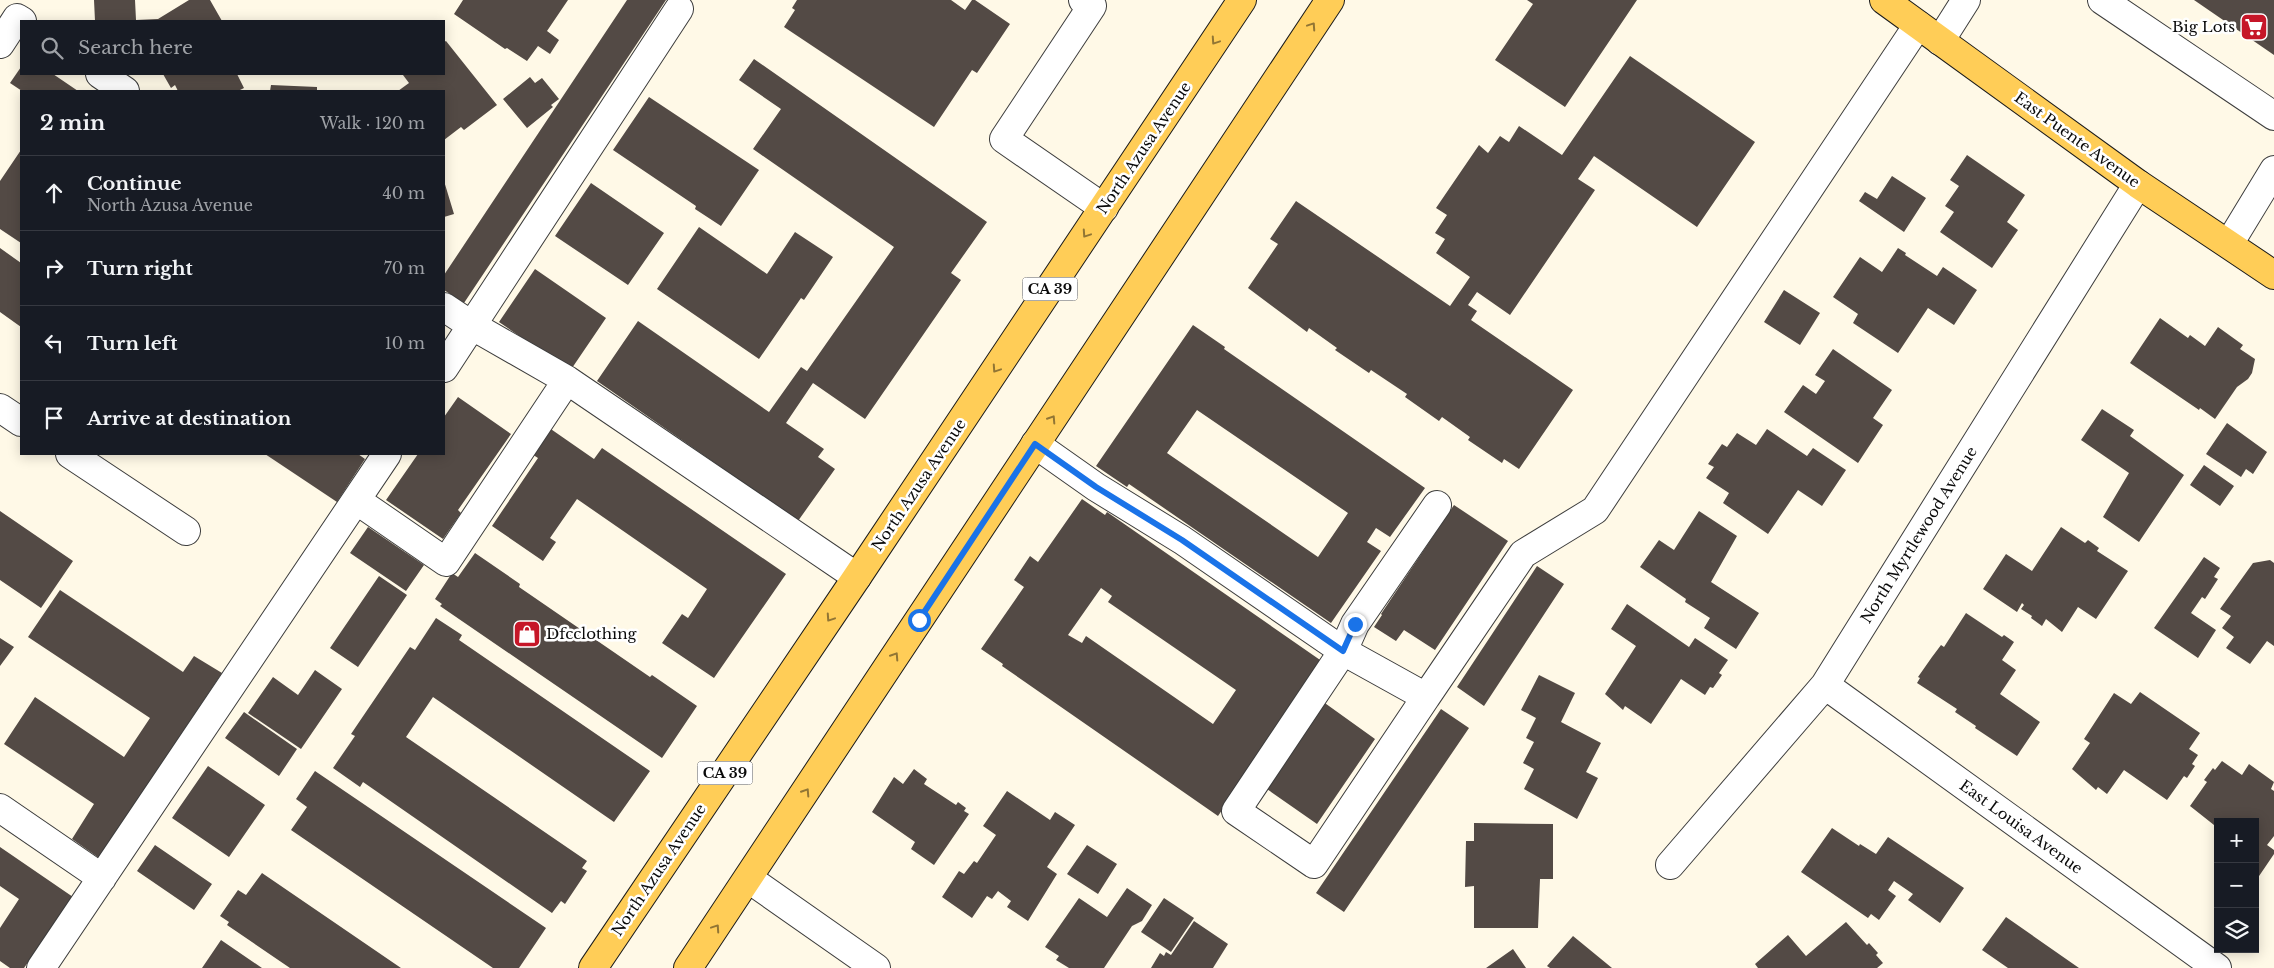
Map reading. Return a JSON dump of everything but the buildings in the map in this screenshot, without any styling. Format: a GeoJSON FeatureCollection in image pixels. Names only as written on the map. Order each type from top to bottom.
{"type":"FeatureCollection","features":[{"type":"Feature","properties":{"kind":"main road","name":"North Azusa Avenue"},"geometry":{"type":"LineString","coordinates":[[593,968],[857,577],[1242,0]]}},
{"type":"Feature","properties":{"kind":"main road"},"geometry":{"type":"LineString","coordinates":[[688,968],[749,879],[1330,0]]}},
{"type":"Feature","properties":{"kind":"main road","name":"East Puente Avenue"},"geometry":{"type":"LineString","coordinates":[[1884,0],[2138,184],[2274,274]]}},
{"type":"Feature","properties":{"kind":"street"},"geometry":{"type":"LineString","coordinates":[[1940,41],[1966,0]]}},
{"type":"Feature","properties":{"kind":"street"},"geometry":{"type":"LineString","coordinates":[[2102,0],[2274,116]]}},
{"type":"Feature","properties":{"kind":"street"},"geometry":{"type":"LineString","coordinates":[[1090,2],[1004,139],[1104,208]]}},
{"type":"Feature","properties":{"kind":"street"},"geometry":{"type":"LineString","coordinates":[[445,366],[679,9]]}},
{"type":"Feature","properties":{"kind":"street"},"geometry":{"type":"LineString","coordinates":[[0,44],[17,18],[20,20]]}},
{"type":"Feature","properties":{"kind":"street"},"geometry":{"type":"LineString","coordinates":[[1437,505],[1355,624],[1343,651],[1236,811],[1314,864],[1523,554],[1595,510],[1918,25]]}},
{"type":"Feature","properties":{"kind":"street"},"geometry":{"type":"LineString","coordinates":[[102,75],[124,90]]}},
{"type":"Feature","properties":{"kind":"street"},"geometry":{"type":"LineString","coordinates":[[2229,244],[2274,170]]}},
{"type":"Feature","properties":{"kind":"street","name":"North Myrtlewood Avenue"},"geometry":{"type":"LineString","coordinates":[[1670,865],[1825,685],[2138,184]]}},
{"type":"Feature","properties":{"kind":"street"},"geometry":{"type":"LineString","coordinates":[[445,308],[471,325],[566,380],[857,577]]}},
{"type":"Feature","properties":{"kind":"street"},"geometry":{"type":"LineString","coordinates":[[356,500],[446,562],[566,380]]}},
{"type":"Feature","properties":{"kind":"street"},"geometry":{"type":"LineString","coordinates":[[0,408],[20,421]]}},
{"type":"Feature","properties":{"kind":"street"},"geometry":{"type":"LineString","coordinates":[[1035,444],[1096,487],[1182,540],[1343,651],[1426,697]]}},
{"type":"Feature","properties":{"kind":"street"},"geometry":{"type":"LineString","coordinates":[[72,455],[186,531]]}},
{"type":"Feature","properties":{"kind":"street"},"geometry":{"type":"LineString","coordinates":[[41,968],[387,455]]}},
{"type":"Feature","properties":{"kind":"street","name":"East Louisa Avenue"},"geometry":{"type":"LineString","coordinates":[[1825,685],[2217,968]]}},
{"type":"Feature","properties":{"kind":"street"},"geometry":{"type":"LineString","coordinates":[[0,808],[102,878]]}},
{"type":"Feature","properties":{"kind":"street"},"geometry":{"type":"LineString","coordinates":[[749,879],[876,968]]}},
{"type":"Feature","properties":{"kind":"place","name":"Big Lots"},"geometry":{"type":"Point","coordinates":[2254,27]}},
{"type":"Feature","properties":{"kind":"place","name":"Dfcclothing"},"geometry":{"type":"Point","coordinates":[527,634]}},
{"type":"Feature","properties":{"kind":"route"},"geometry":{"type":"LineString","coordinates":[[919,620],[1035,444],[1096,487],[1182,540],[1343,651],[1355,624]]}}]}
